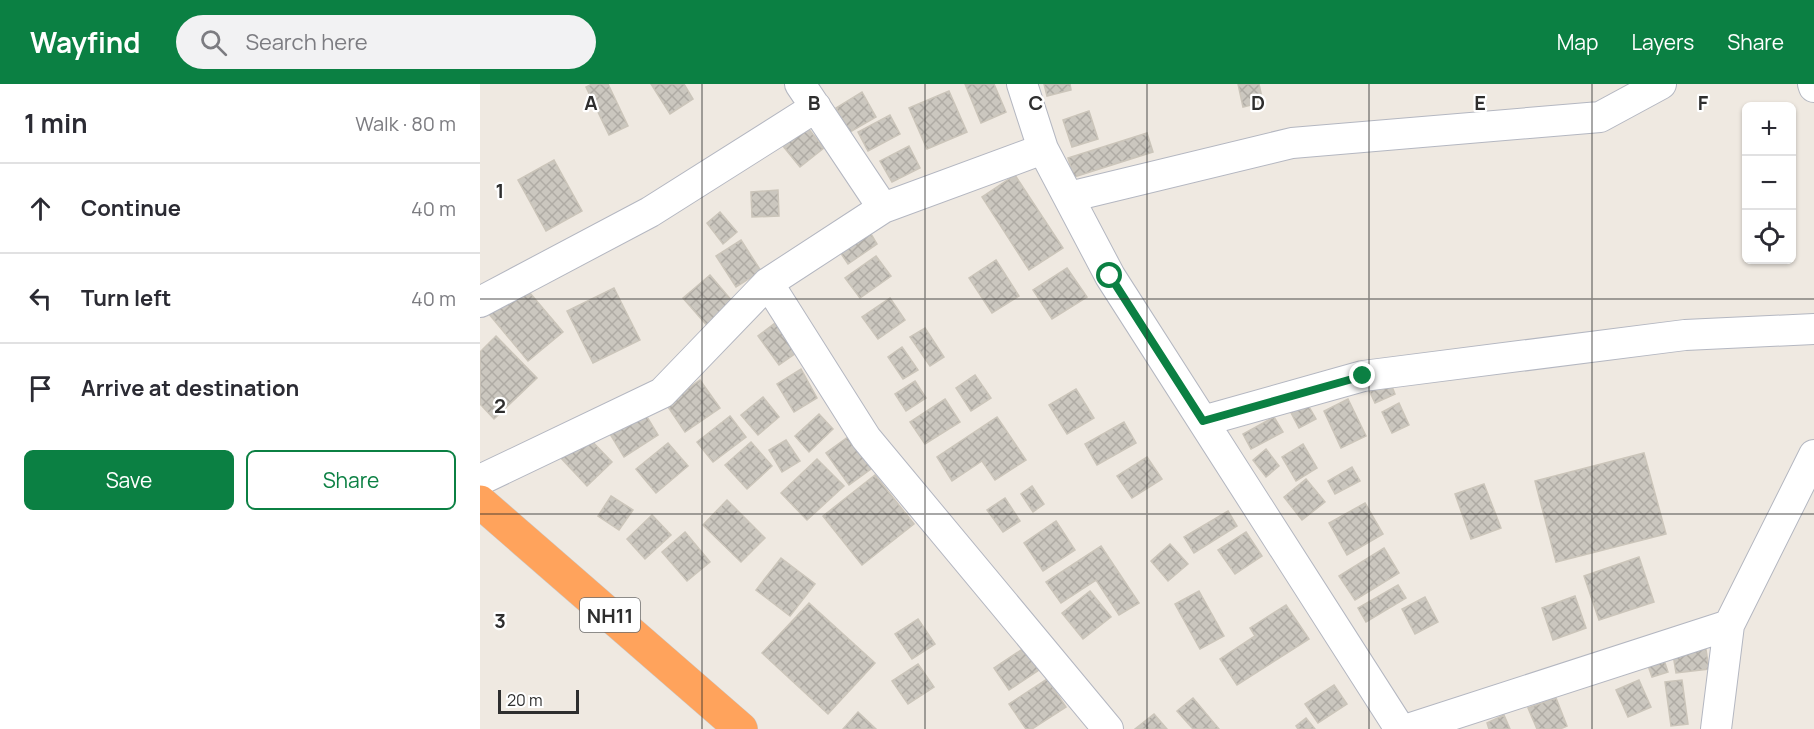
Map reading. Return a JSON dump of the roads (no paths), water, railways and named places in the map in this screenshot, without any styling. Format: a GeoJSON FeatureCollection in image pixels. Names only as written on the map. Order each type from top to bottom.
{"type":"FeatureCollection","features":[{"type":"Feature","properties":{"kind":"highway","name":"NH11"},"geometry":{"type":"LineString","coordinates":[[480,502],[741,729]]}},
{"type":"Feature","properties":{"kind":"street"},"geometry":{"type":"LineString","coordinates":[[1022,84],[1043,149],[1110,276],[1400,729]]}},
{"type":"Feature","properties":{"kind":"street"},"geometry":{"type":"LineString","coordinates":[[1069,197],[1292,143],[1600,117],[1661,84]]}},
{"type":"Feature","properties":{"kind":"street"},"geometry":{"type":"LineString","coordinates":[[480,302],[650,212],[808,96],[883,208]]}},
{"type":"Feature","properties":{"kind":"street"},"geometry":{"type":"LineString","coordinates":[[480,480],[662,393],[768,283],[883,208],[1043,149]]}},
{"type":"Feature","properties":{"kind":"street"},"geometry":{"type":"LineString","coordinates":[[768,283],[866,438],[1108,729]]}},
{"type":"Feature","properties":{"kind":"street"},"geometry":{"type":"LineString","coordinates":[[1203,421],[1363,376],[1685,335],[1814,329]]}},
{"type":"Feature","properties":{"kind":"street"},"geometry":{"type":"LineString","coordinates":[[1716,729],[1729,625],[1814,455]]}},
{"type":"Feature","properties":{"kind":"street"},"geometry":{"type":"LineString","coordinates":[[1408,729],[1729,625]]}}]}
